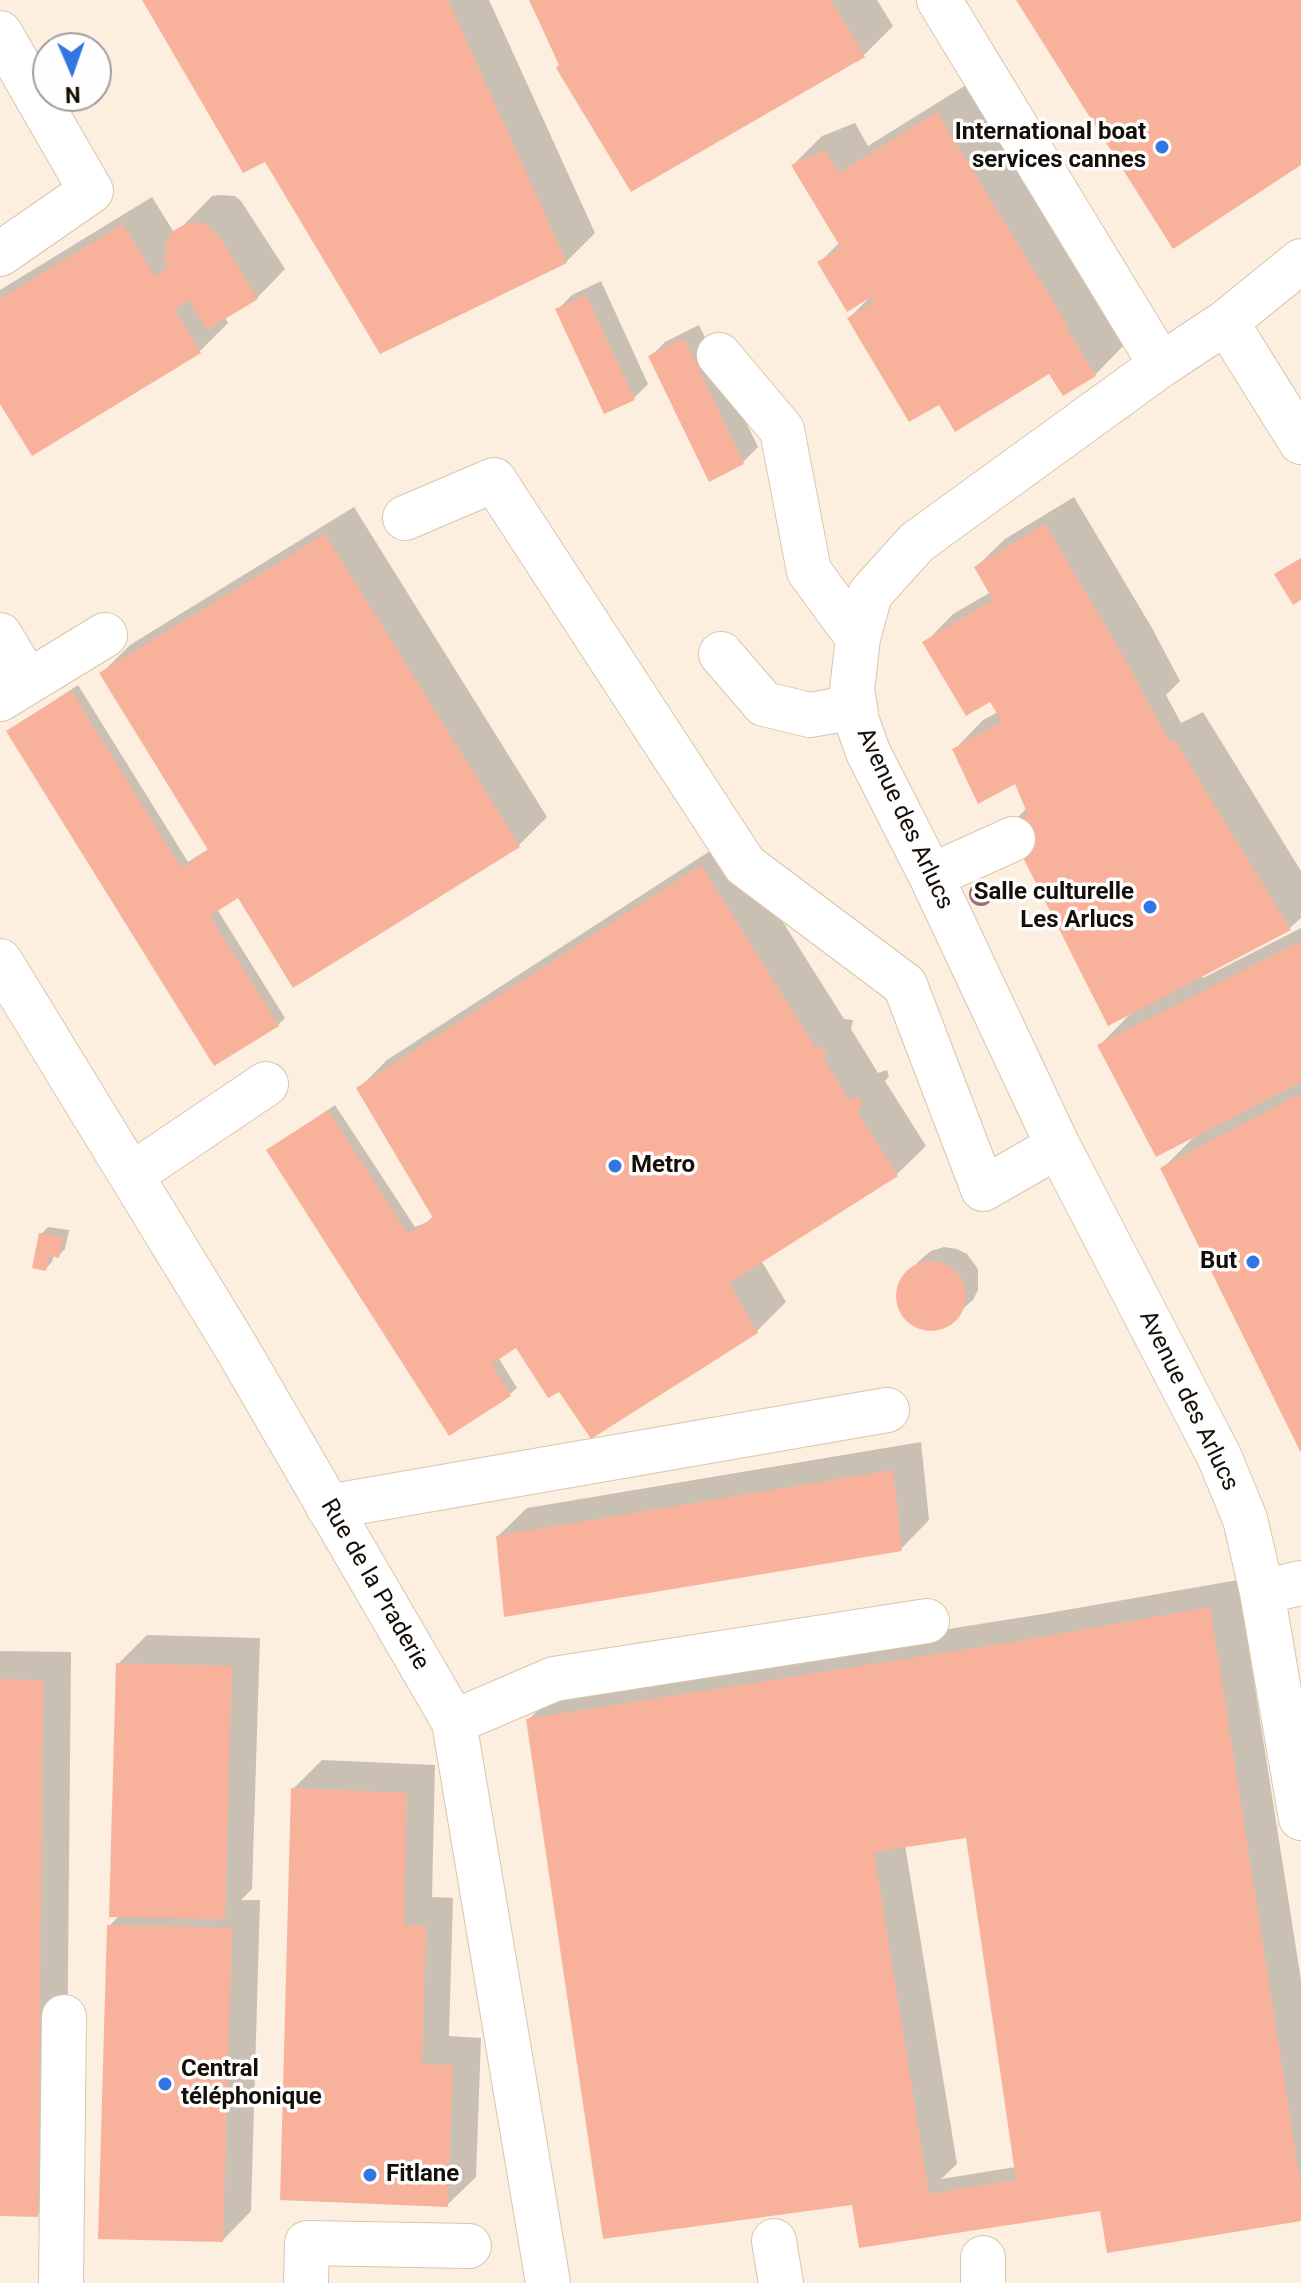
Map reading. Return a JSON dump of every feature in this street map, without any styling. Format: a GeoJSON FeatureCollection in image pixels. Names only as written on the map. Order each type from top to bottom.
{"type":"FeatureCollection","features":[{"type":"Feature","properties":{"kind":"street"},"geometry":{"type":"LineString","coordinates":[[939,0],[1161,365]]}},
{"type":"Feature","properties":{"kind":"street"},"geometry":{"type":"LineString","coordinates":[[0,33],[91,191],[0,254]]}},
{"type":"Feature","properties":{"kind":"street","name":"Avenue des Arlucs"},"geometry":{"type":"LineString","coordinates":[[1301,261],[1226,322],[1161,365],[917,542],[870,594],[858,638],[852,690],[868,752],[931,876],[1058,1146],[1219,1456],[1245,1519],[1282,1587],[1301,1818]]}},
{"type":"Feature","properties":{"kind":"street"},"geometry":{"type":"LineString","coordinates":[[1226,322],[1301,442]]}},
{"type":"Feature","properties":{"kind":"street"},"geometry":{"type":"LineString","coordinates":[[719,355],[782,430],[809,571],[858,638]]}},
{"type":"Feature","properties":{"kind":"street"},"geometry":{"type":"LineString","coordinates":[[405,518],[494,480],[745,865],[905,985],[983,1189],[1058,1146]]}},
{"type":"Feature","properties":{"kind":"street"},"geometry":{"type":"LineString","coordinates":[[0,635],[14,691],[105,635]]}},
{"type":"Feature","properties":{"kind":"street"},"geometry":{"type":"LineString","coordinates":[[721,654],[764,704],[810,715],[855,707]]}},
{"type":"Feature","properties":{"kind":"street"},"geometry":{"type":"LineString","coordinates":[[931,876],[1013,839]]}},
{"type":"Feature","properties":{"kind":"street","name":"Rue de la Praderie"},"geometry":{"type":"LineString","coordinates":[[0,961],[236,1347],[454,1722],[548,2283]]}},
{"type":"Feature","properties":{"kind":"street"},"geometry":{"type":"LineString","coordinates":[[131,1175],[266,1084]]}},
{"type":"Feature","properties":{"kind":"street"},"geometry":{"type":"LineString","coordinates":[[328,1507],[887,1410]]}},
{"type":"Feature","properties":{"kind":"street"},"geometry":{"type":"LineString","coordinates":[[454,1722],[554,1679],[927,1621]]}},
{"type":"Feature","properties":{"kind":"street"},"geometry":{"type":"LineString","coordinates":[[61,2283],[64,2017]]}},
{"type":"Feature","properties":{"kind":"street"},"geometry":{"type":"LineString","coordinates":[[774,2241],[781,2283]]}},
{"type":"Feature","properties":{"kind":"street"},"geometry":{"type":"LineString","coordinates":[[306,2283],[307,2243],[469,2246]]}},
{"type":"Feature","properties":{"kind":"building"},"geometry":{"type":"Polygon","coordinates":[[[142,0],[448,0],[567,263],[380,354],[265,162],[243,173],[142,0]]]}},
{"type":"Feature","properties":{"kind":"building"},"geometry":{"type":"Polygon","coordinates":[[[529,0],[831,0],[865,57],[631,192],[556,68],[559,65],[529,0]]]}},
{"type":"Feature","properties":{"kind":"building"},"geometry":{"type":"Polygon","coordinates":[[[1016,0],[1301,0],[1301,165],[1173,249],[1016,0]]]}},
{"type":"Feature","properties":{"kind":"building"},"geometry":{"type":"Polygon","coordinates":[[[937,112],[1096,376],[1063,396],[1049,374],[955,432],[939,405],[909,422],[847,318],[874,302],[871,297],[847,312],[817,262],[841,248],[791,165],[825,150],[839,173],[937,112]]]}},
{"type":"Feature","properties":{"kind":"building"},"geometry":{"type":"Polygon","coordinates":[[[189,222],[206,224],[219,236],[258,299],[207,330],[189,300],[174,309],[201,353],[32,456],[0,404],[0,299],[123,224],[154,276],[168,267],[165,260],[167,239],[173,231],[189,222]]]}},
{"type":"Feature","properties":{"kind":"building"},"geometry":{"type":"Polygon","coordinates":[[[586,295],[635,400],[604,414],[555,309],[586,295]]]}},
{"type":"Feature","properties":{"kind":"building"},"geometry":{"type":"Polygon","coordinates":[[[684,338],[744,464],[709,482],[648,356],[684,338]]]}},
{"type":"Feature","properties":{"kind":"building"},"geometry":{"type":"Polygon","coordinates":[[[1045,524],[1124,657],[1169,742],[1174,739],[1291,930],[1108,1026],[1007,826],[1028,815],[1015,784],[978,804],[952,749],[1002,722],[990,702],[966,716],[922,642],[993,600],[974,567],[1045,524]]]}},
{"type":"Feature","properties":{"kind":"building"},"geometry":{"type":"Polygon","coordinates":[[[325,534],[520,847],[293,988],[238,898],[210,916],[279,1026],[214,1066],[6,731],[71,690],[181,868],[208,850],[99,673],[325,534]]]}},
{"type":"Feature","properties":{"kind":"building"},"geometry":{"type":"Polygon","coordinates":[[[1301,558],[1301,600],[1293,605],[1274,574],[1301,558]]]}},
{"type":"Feature","properties":{"kind":"building"},"geometry":{"type":"Polygon","coordinates":[[[701,865],[815,1047],[825,1048],[824,1059],[849,1100],[854,1097],[861,1100],[862,1106],[857,1111],[898,1176],[729,1283],[758,1333],[591,1439],[559,1392],[548,1398],[516,1348],[492,1364],[511,1396],[449,1436],[266,1150],[328,1110],[407,1233],[417,1229],[433,1218],[356,1088],[701,865]]]}},
{"type":"Feature","properties":{"kind":"building"},"geometry":{"type":"Polygon","coordinates":[[[1301,941],[1301,1082],[1156,1157],[1097,1045],[1301,941]]]}},
{"type":"Feature","properties":{"kind":"building","name":"But"},"geometry":{"type":"Polygon","coordinates":[[[1301,1093],[1301,1453],[1160,1168],[1301,1093]]]}},
{"type":"Feature","properties":{"kind":"building"},"geometry":{"type":"Polygon","coordinates":[[[39,1233],[63,1237],[59,1258],[49,1256],[46,1271],[32,1268],[39,1233]]]}},
{"type":"Feature","properties":{"kind":"building"},"geometry":{"type":"Polygon","coordinates":[[[931,1261],[950,1267],[960,1277],[966,1296],[960,1315],[950,1325],[931,1331],[912,1325],[902,1315],[896,1296],[902,1277],[912,1267],[931,1261]]]}},
{"type":"Feature","properties":{"kind":"building"},"geometry":{"type":"Polygon","coordinates":[[[893,1470],[902,1551],[504,1617],[496,1536],[893,1470]]]}},
{"type":"Feature","properties":{"kind":"building"},"geometry":{"type":"Polygon","coordinates":[[[1210,1607],[1301,2187],[1301,2221],[1107,2253],[1100,2211],[859,2248],[852,2205],[603,2239],[526,1719],[1013,1642],[1210,1607]],[[966,1838],[874,1852],[929,2194],[1016,2180],[966,1838]]]}},
{"type":"Feature","properties":{"kind":"building"},"geometry":{"type":"Polygon","coordinates":[[[116,1663],[232,1666],[225,1919],[109,1917],[116,1663]]]}},
{"type":"Feature","properties":{"kind":"building"},"geometry":{"type":"Polygon","coordinates":[[[0,1679],[43,1680],[38,2217],[0,2216],[0,1679]]]}},
{"type":"Feature","properties":{"kind":"building"},"geometry":{"type":"Polygon","coordinates":[[[291,1788],[407,1793],[404,1925],[426,1926],[422,2064],[453,2065],[448,2207],[280,2200],[291,1788]]]}},
{"type":"Feature","properties":{"kind":"building","name":"Central téléphonique"},"geometry":{"type":"Polygon","coordinates":[[[107,1925],[232,1928],[223,2242],[98,2239],[107,1925]]]}},
{"type":"Feature","properties":{"kind":"place","name":"International boat services cannes"},"geometry":{"type":"Point","coordinates":[1162,147]}},
{"type":"Feature","properties":{"kind":"place","name":"Salle culturelle Les Arlucs"},"geometry":{"type":"Point","coordinates":[1150,907]}},
{"type":"Feature","properties":{"kind":"place","name":"Metro"},"geometry":{"type":"Point","coordinates":[615,1166]}},
{"type":"Feature","properties":{"kind":"place","name":"But"},"geometry":{"type":"Point","coordinates":[1253,1262]}},
{"type":"Feature","properties":{"kind":"place","name":"Central téléphonique"},"geometry":{"type":"Point","coordinates":[165,2084]}},
{"type":"Feature","properties":{"kind":"place","name":"Fitlane"},"geometry":{"type":"Point","coordinates":[370,2175]}}]}
